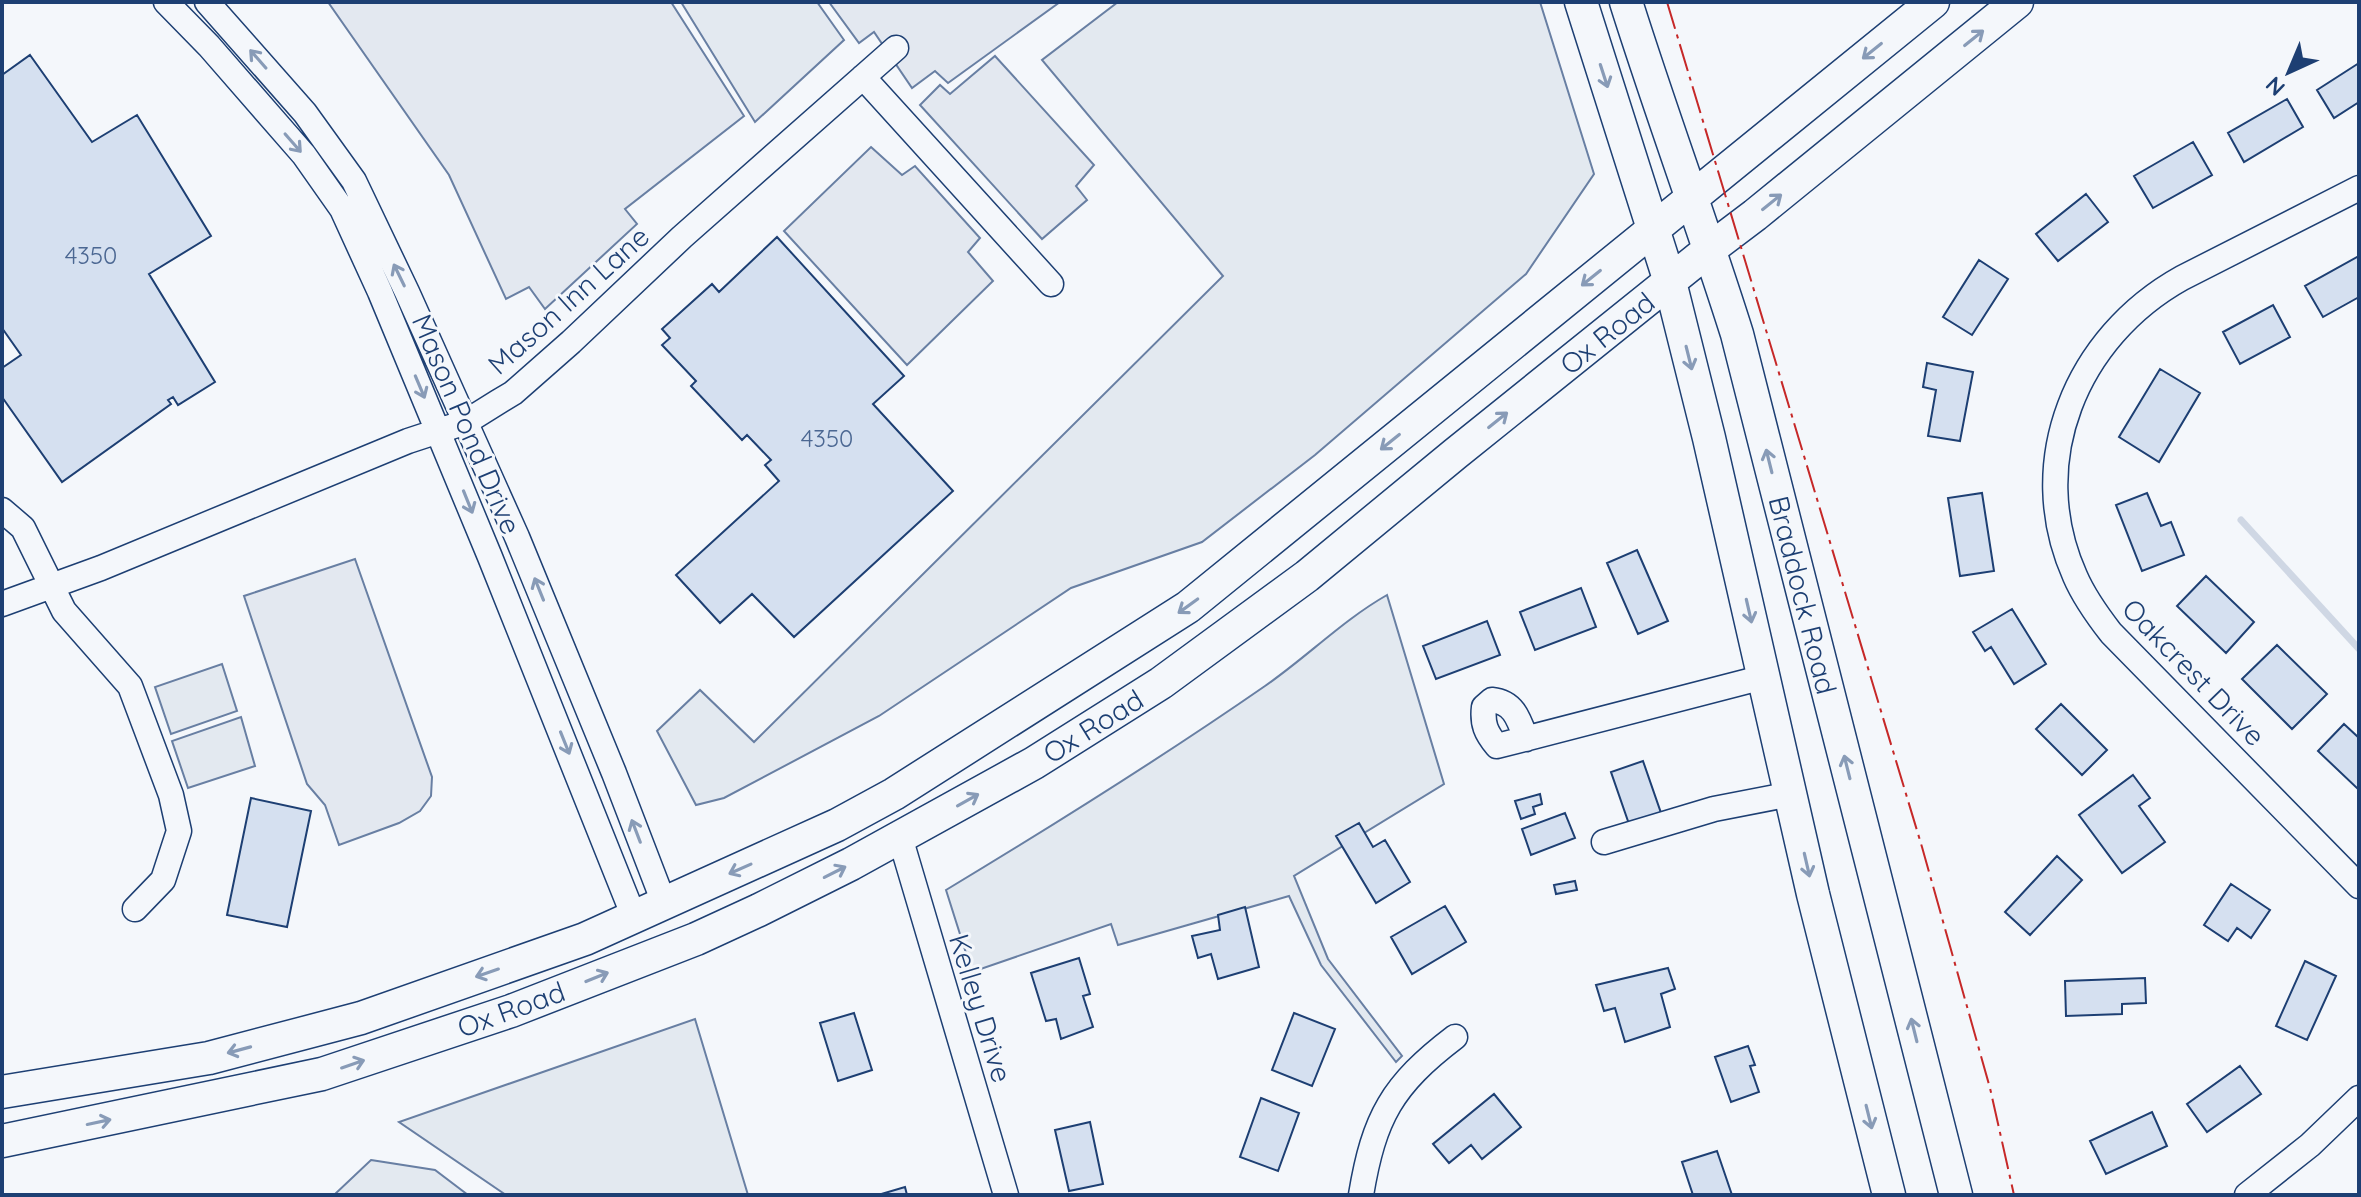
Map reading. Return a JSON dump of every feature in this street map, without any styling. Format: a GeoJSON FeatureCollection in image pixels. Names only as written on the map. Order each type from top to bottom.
{"type":"FeatureCollection","features":[{"type":"Feature","properties":{"kind":"main road","name":"Braddock Road"},"geometry":{"type":"LineString","coordinates":[[1581,2],[1670,282],[1709,438],[1813,894],[1889,1195]]}},
{"type":"Feature","properties":{"kind":"main road","name":"Braddock Road"},"geometry":{"type":"LineString","coordinates":[[1626,2],[1737,334],[1956,1195]]}},
{"type":"Feature","properties":{"kind":"main road","name":"Ox Road"},"geometry":{"type":"LineString","coordinates":[[2,1092],[209,1058],[361,1018],[585,939],[837,825],[894,794],[1188,607],[1933,2]]}},
{"type":"Feature","properties":{"kind":"main road","name":"Ox Road"},"geometry":{"type":"LineString","coordinates":[[12,1139],[322,1074],[511,1011],[696,939],[772,904],[1034,763],[1161,683],[1307,576],[2017,2]]}},
{"type":"Feature","properties":{"kind":"main road"},"geometry":{"type":"LineString","coordinates":[[837,825],[859,824],[900,837],[906,810],[918,792],[963,750]]}},
{"type":"Feature","properties":{"kind":"street","name":"Mason Pond Drive"},"geometry":{"type":"LineString","coordinates":[[166,2],[209,46],[304,155],[342,209],[438,430],[634,917]]}},
{"type":"Feature","properties":{"kind":"street","name":"Mason Pond Drive"},"geometry":{"type":"LineString","coordinates":[[207,2],[305,113],[354,181],[530,567],[664,903]]}},
{"type":"Feature","properties":{"kind":"street","name":"Mason Inn Lane"},"geometry":{"type":"LineString","coordinates":[[2,604],[52,587],[438,430],[466,422],[513,393],[596,320],[682,237],[896,48]]}},
{"type":"Feature","properties":{"kind":"street"},"geometry":{"type":"LineString","coordinates":[[863,77],[1051,284]]}},
{"type":"Feature","properties":{"kind":"street","name":"Oakcrest Drive"},"geometry":{"type":"LineString","coordinates":[[2359,188],[2158,291],[2132,313],[2094,356],[2077,388],[2060,444],[2055,496],[2067,556],[2089,605],[2111,633],[2359,886]]}},
{"type":"Feature","properties":{"kind":"street"},"geometry":{"type":"LineString","coordinates":[[2,510],[23,528],[64,611],[130,686],[171,795],[179,831],[163,880],[135,909]]}},
{"type":"Feature","properties":{"kind":"street"},"geometry":{"type":"LineString","coordinates":[[1526,739],[1764,677]]}},
{"type":"Feature","properties":{"kind":"street"},"geometry":{"type":"LineString","coordinates":[[1604,842],[1714,809],[1791,794]]}},
{"type":"Feature","properties":{"kind":"street","name":"Kelley Drive"},"geometry":{"type":"LineString","coordinates":[[900,837],[1006,1195]]}},
{"type":"Feature","properties":{"kind":"street"},"geometry":{"type":"LineString","coordinates":[[1361,1195],[1375,1134],[1390,1101],[1413,1072],[1455,1037]]}},
{"type":"Feature","properties":{"kind":"street"},"geometry":{"type":"LineString","coordinates":[[2247,1195],[2310,1145],[2359,1098]]}},
{"type":"Feature","properties":{"kind":"shaded area"},"geometry":{"type":"Polygon","coordinates":[[[328,2],[671,2],[744,116],[625,209],[637,224],[545,309],[529,287],[506,299],[449,175],[328,2]]]}},
{"type":"Feature","properties":{"kind":"shaded area"},"geometry":{"type":"Polygon","coordinates":[[[681,2],[817,2],[844,40],[755,122],[681,2]]]}},
{"type":"Feature","properties":{"kind":"shaded area"},"geometry":{"type":"Polygon","coordinates":[[[829,2],[1060,2],[948,83],[935,71],[912,88],[874,32],[859,43],[829,2]]]}},
{"type":"Feature","properties":{"kind":"shaded area"},"geometry":{"type":"Polygon","coordinates":[[[1118,2],[1540,2],[1594,174],[1526,274],[1315,455],[1202,542],[1071,588],[879,716],[724,798],[696,805],[657,731],[700,690],[754,742],[1223,276],[1042,60],[1118,2]]]}},
{"type":"Feature","properties":{"kind":"shaded area"},"geometry":{"type":"Polygon","coordinates":[[[995,56],[1094,165],[1076,186],[1087,200],[1042,239],[920,105],[940,85],[950,94],[995,56]]]}},
{"type":"Feature","properties":{"kind":"shaded area"},"geometry":{"type":"Polygon","coordinates":[[[871,147],[902,175],[915,166],[980,238],[968,252],[993,281],[907,365],[784,231],[871,147]]]}},
{"type":"Feature","properties":{"kind":"shaded area"},"geometry":{"type":"Polygon","coordinates":[[[355,559],[432,777],[431,796],[420,811],[399,823],[339,845],[325,805],[307,784],[244,596],[355,559]]]}},
{"type":"Feature","properties":{"kind":"shaded area"},"geometry":{"type":"Polygon","coordinates":[[[1387,595],[1444,784],[1294,876],[1328,959],[1402,1056],[1396,1062],[1321,965],[1289,896],[1118,945],[1111,924],[972,972],[946,890],[1226,713],[1387,595]]]}},
{"type":"Feature","properties":{"kind":"shaded area"},"geometry":{"type":"Polygon","coordinates":[[[222,664],[237,711],[171,734],[155,687],[222,664]]]}},
{"type":"Feature","properties":{"kind":"shaded area"},"geometry":{"type":"Polygon","coordinates":[[[241,717],[255,766],[188,788],[172,741],[241,717]]]}},
{"type":"Feature","properties":{"kind":"shaded area"},"geometry":{"type":"Polygon","coordinates":[[[695,1019],[748,1195],[506,1195],[399,1122],[695,1019]]]}},
{"type":"Feature","properties":{"kind":"shaded area"},"geometry":{"type":"Polygon","coordinates":[[[371,1160],[435,1170],[468,1195],[334,1195],[371,1160]]]}},
{"type":"Feature","properties":{"kind":"building"},"geometry":{"type":"Polygon","coordinates":[[[30,55],[92,142],[137,115],[211,236],[149,274],[215,382],[178,405],[173,397],[168,400],[171,404],[62,482],[2,397],[2,368],[21,355],[2,328],[2,75],[30,55]]]}},
{"type":"Feature","properties":{"kind":"building"},"geometry":{"type":"Polygon","coordinates":[[[2359,63],[2359,102],[2334,118],[2317,90],[2359,63]]]}},
{"type":"Feature","properties":{"kind":"building"},"geometry":{"type":"Polygon","coordinates":[[[2287,99],[2303,127],[2244,162],[2228,133],[2287,99]]]}},
{"type":"Feature","properties":{"kind":"building"},"geometry":{"type":"Polygon","coordinates":[[[2193,142],[2212,175],[2153,208],[2134,176],[2193,142]]]}},
{"type":"Feature","properties":{"kind":"building"},"geometry":{"type":"Polygon","coordinates":[[[2086,194],[2108,222],[2058,261],[2036,234],[2086,194]]]}},
{"type":"Feature","properties":{"kind":"building"},"geometry":{"type":"Polygon","coordinates":[[[777,237],[904,376],[873,404],[953,491],[794,637],[752,594],[720,623],[676,575],[779,481],[765,465],[771,460],[747,435],[742,440],[691,386],[696,381],[662,345],[670,338],[662,329],[712,284],[719,292],[777,237]]]}},
{"type":"Feature","properties":{"kind":"building"},"geometry":{"type":"Polygon","coordinates":[[[2359,256],[2359,297],[2323,317],[2305,286],[2359,256]]]}},
{"type":"Feature","properties":{"kind":"building"},"geometry":{"type":"Polygon","coordinates":[[[1979,260],[2008,279],[1972,335],[1943,317],[1979,260]]]}},
{"type":"Feature","properties":{"kind":"building"},"geometry":{"type":"Polygon","coordinates":[[[2273,305],[2290,337],[2240,364],[2223,332],[2273,305]]]}},
{"type":"Feature","properties":{"kind":"building"},"geometry":{"type":"Polygon","coordinates":[[[1927,363],[1973,372],[1960,441],[1928,436],[1936,390],[1923,387],[1927,363]]]}},
{"type":"Feature","properties":{"kind":"building"},"geometry":{"type":"Polygon","coordinates":[[[2160,369],[2200,393],[2159,462],[2119,437],[2160,369]]]}},
{"type":"Feature","properties":{"kind":"building"},"geometry":{"type":"Polygon","coordinates":[[[1982,493],[1994,571],[1960,576],[1948,498],[1982,493]]]}},
{"type":"Feature","properties":{"kind":"building"},"geometry":{"type":"Polygon","coordinates":[[[2147,493],[2161,526],[2171,522],[2184,555],[2142,571],[2116,505],[2147,493]]]}},
{"type":"Feature","properties":{"kind":"building"},"geometry":{"type":"Polygon","coordinates":[[[1637,550],[1668,621],[1638,634],[1607,563],[1637,550]]]}},
{"type":"Feature","properties":{"kind":"building"},"geometry":{"type":"Polygon","coordinates":[[[2206,576],[2254,622],[2226,653],[2177,606],[2206,576]]]}},
{"type":"Feature","properties":{"kind":"building"},"geometry":{"type":"Polygon","coordinates":[[[1581,588],[1596,627],[1535,650],[1520,612],[1581,588]]]}},
{"type":"Feature","properties":{"kind":"building"},"geometry":{"type":"Polygon","coordinates":[[[2012,609],[2046,664],[2014,684],[1991,647],[1985,651],[1973,632],[2012,609]]]}},
{"type":"Feature","properties":{"kind":"building"},"geometry":{"type":"Polygon","coordinates":[[[1487,621],[1500,655],[1436,679],[1423,646],[1487,621]]]}},
{"type":"Feature","properties":{"kind":"building"},"geometry":{"type":"Polygon","coordinates":[[[2277,645],[2327,694],[2292,729],[2242,679],[2277,645]]]}},
{"type":"Feature","properties":{"kind":"building"},"geometry":{"type":"Polygon","coordinates":[[[2061,704],[2107,750],[2082,775],[2036,729],[2061,704]]]}},
{"type":"Feature","properties":{"kind":"building"},"geometry":{"type":"Polygon","coordinates":[[[2344,724],[2359,738],[2359,790],[2318,751],[2344,724]]]}},
{"type":"Feature","properties":{"kind":"building"},"geometry":{"type":"Polygon","coordinates":[[[1643,761],[1661,813],[1629,824],[1611,772],[1643,761]]]}},
{"type":"Feature","properties":{"kind":"building"},"geometry":{"type":"Polygon","coordinates":[[[2133,775],[2150,798],[2139,806],[2165,842],[2122,873],[2079,815],[2133,775]]]}},
{"type":"Feature","properties":{"kind":"building"},"geometry":{"type":"Polygon","coordinates":[[[1540,794],[1542,804],[1533,807],[1535,814],[1521,819],[1515,801],[1540,794]]]}},
{"type":"Feature","properties":{"kind":"building"},"geometry":{"type":"Polygon","coordinates":[[[251,798],[311,811],[287,927],[227,915],[251,798]]]}},
{"type":"Feature","properties":{"kind":"building"},"geometry":{"type":"Polygon","coordinates":[[[1565,813],[1575,838],[1531,855],[1522,829],[1565,813]]]}},
{"type":"Feature","properties":{"kind":"building"},"geometry":{"type":"Polygon","coordinates":[[[1359,823],[1373,847],[1385,840],[1410,882],[1376,903],[1336,836],[1359,823]]]}},
{"type":"Feature","properties":{"kind":"building"},"geometry":{"type":"Polygon","coordinates":[[[2057,856],[2082,880],[2030,935],[2005,912],[2057,856]]]}},
{"type":"Feature","properties":{"kind":"building"},"geometry":{"type":"Polygon","coordinates":[[[1575,881],[1577,890],[1556,894],[1554,885],[1575,881]]]}},
{"type":"Feature","properties":{"kind":"building"},"geometry":{"type":"Polygon","coordinates":[[[2231,884],[2270,910],[2251,938],[2237,928],[2228,941],[2204,925],[2231,884]]]}},
{"type":"Feature","properties":{"kind":"building"},"geometry":{"type":"Polygon","coordinates":[[[1445,906],[1466,942],[1412,974],[1391,937],[1445,906]]]}},
{"type":"Feature","properties":{"kind":"building"},"geometry":{"type":"Polygon","coordinates":[[[1245,907],[1259,967],[1218,979],[1211,954],[1198,958],[1192,936],[1220,930],[1218,915],[1245,907]]]}},
{"type":"Feature","properties":{"kind":"building"},"geometry":{"type":"Polygon","coordinates":[[[1079,958],[1090,994],[1083,996],[1093,1027],[1061,1039],[1056,1019],[1046,1021],[1031,973],[1079,958]]]}},
{"type":"Feature","properties":{"kind":"building"},"geometry":{"type":"Polygon","coordinates":[[[2305,961],[2336,976],[2307,1040],[2276,1026],[2305,961]]]}},
{"type":"Feature","properties":{"kind":"building"},"geometry":{"type":"Polygon","coordinates":[[[1668,968],[1675,989],[1661,994],[1670,1027],[1625,1042],[1615,1008],[1604,1011],[1596,985],[1668,968]]]}},
{"type":"Feature","properties":{"kind":"building"},"geometry":{"type":"Polygon","coordinates":[[[2145,978],[2146,1003],[2122,1004],[2122,1014],[2066,1016],[2065,981],[2145,978]]]}},
{"type":"Feature","properties":{"kind":"building"},"geometry":{"type":"Polygon","coordinates":[[[854,1013],[872,1070],[838,1081],[820,1023],[854,1013]]]}},
{"type":"Feature","properties":{"kind":"building"},"geometry":{"type":"Polygon","coordinates":[[[1294,1013],[1335,1029],[1312,1086],[1272,1070],[1294,1013]]]}},
{"type":"Feature","properties":{"kind":"building"},"geometry":{"type":"Polygon","coordinates":[[[1748,1046],[1755,1065],[1750,1066],[1759,1092],[1731,1102],[1715,1057],[1748,1046]]]}},
{"type":"Feature","properties":{"kind":"building"},"geometry":{"type":"Polygon","coordinates":[[[2240,1066],[2261,1094],[2207,1132],[2187,1104],[2240,1066]]]}},
{"type":"Feature","properties":{"kind":"building"},"geometry":{"type":"Polygon","coordinates":[[[1494,1094],[1521,1127],[1482,1159],[1471,1145],[1449,1163],[1433,1144],[1494,1094]]]}},
{"type":"Feature","properties":{"kind":"building"},"geometry":{"type":"Polygon","coordinates":[[[1261,1098],[1299,1113],[1278,1171],[1240,1157],[1261,1098]]]}},
{"type":"Feature","properties":{"kind":"building"},"geometry":{"type":"Polygon","coordinates":[[[2152,1112],[2167,1146],[2106,1174],[2090,1141],[2152,1112]]]}},
{"type":"Feature","properties":{"kind":"building"},"geometry":{"type":"Polygon","coordinates":[[[1090,1122],[1103,1184],[1069,1191],[1055,1130],[1090,1122]]]}},
{"type":"Feature","properties":{"kind":"building"},"geometry":{"type":"Polygon","coordinates":[[[1717,1151],[1732,1195],[1693,1195],[1682,1162],[1717,1151]]]}},
{"type":"Feature","properties":{"kind":"building"},"geometry":{"type":"Polygon","coordinates":[[[905,1187],[907,1195],[878,1195],[905,1187]]]}},
{"type":"Feature","properties":{"kind":"waterway"},"geometry":{"type":"LineString","coordinates":[[2241,520],[2359,649]]}},
{"type":"Feature","properties":{"kind":"power"},"geometry":{"type":"LineString","coordinates":[[1667,2],[1922,847],[1990,1088],[2014,1195]]}}]}
